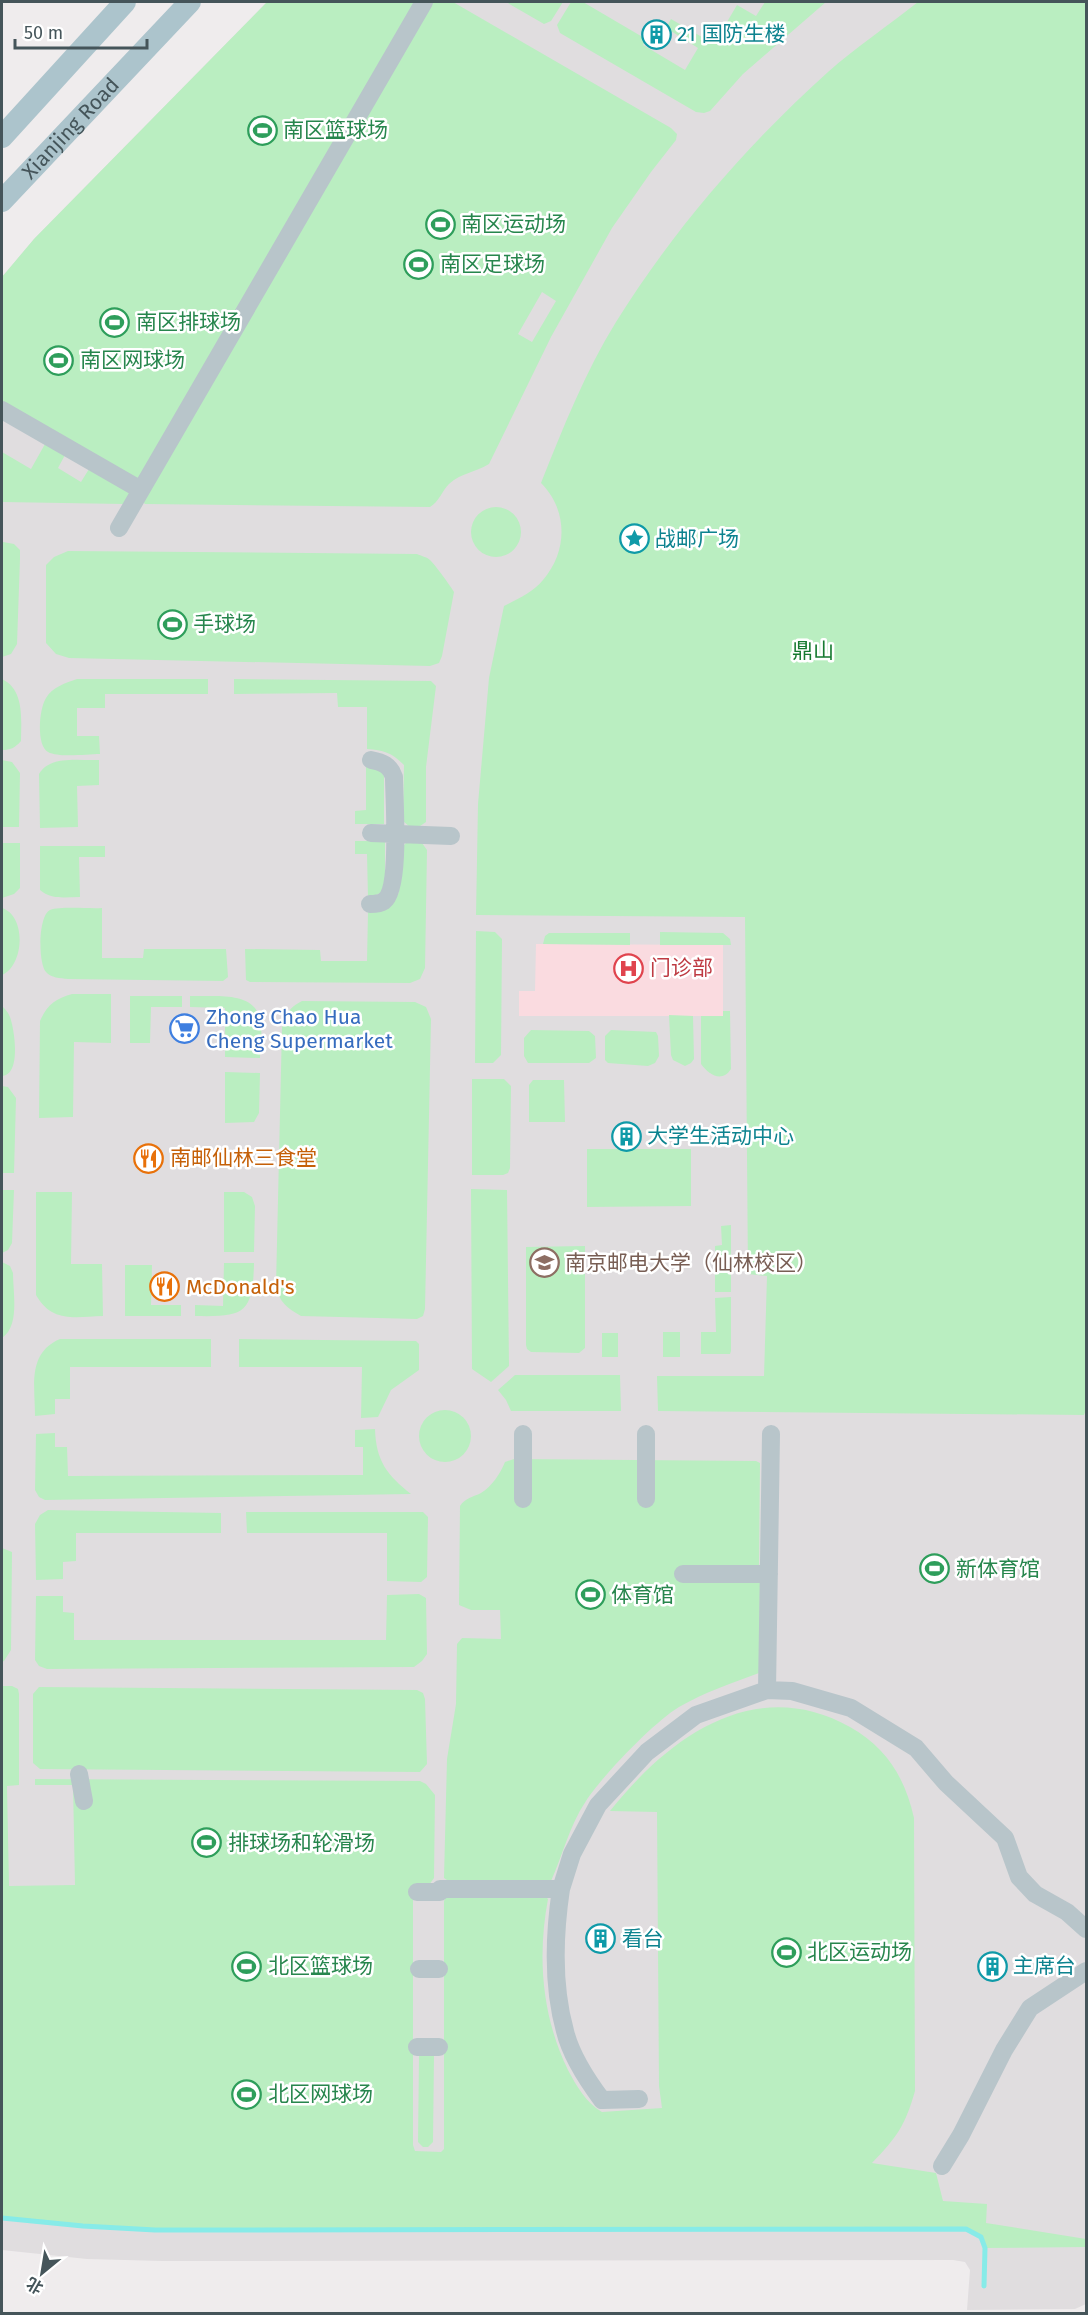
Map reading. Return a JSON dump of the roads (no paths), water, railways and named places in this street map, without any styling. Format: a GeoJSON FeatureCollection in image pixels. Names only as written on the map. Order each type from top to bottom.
{"type":"FeatureCollection","features":[{"type":"Feature","properties":{"kind":"main road","name":"Xianjing Road"},"geometry":{"type":"LineString","coordinates":[[2,137],[125,2]]}},
{"type":"Feature","properties":{"kind":"main road","name":"Xianjing Road"},"geometry":{"type":"LineString","coordinates":[[2,201],[190,2]]}},
{"type":"Feature","properties":{"kind":"street"},"geometry":{"type":"LineString","coordinates":[[119,528],[424,2]]}},
{"type":"Feature","properties":{"kind":"street"},"geometry":{"type":"LineString","coordinates":[[2,410],[141,490]]}},
{"type":"Feature","properties":{"kind":"street"},"geometry":{"type":"LineString","coordinates":[[370,904],[383,902],[391,892],[396,834],[394,777],[391,769],[382,762],[371,760]]}},
{"type":"Feature","properties":{"kind":"street"},"geometry":{"type":"LineString","coordinates":[[370,833],[451,836]]}},
{"type":"Feature","properties":{"kind":"street"},"geometry":{"type":"LineString","coordinates":[[523,1434],[523,1499]]}},
{"type":"Feature","properties":{"kind":"street"},"geometry":{"type":"LineString","coordinates":[[646,1434],[646,1499]]}},
{"type":"Feature","properties":{"kind":"street"},"geometry":{"type":"LineString","coordinates":[[767,1690],[771,1434]]}},
{"type":"Feature","properties":{"kind":"street"},"geometry":{"type":"LineString","coordinates":[[683,1574],[769,1575]]}},
{"type":"Feature","properties":{"kind":"street"},"geometry":{"type":"LineString","coordinates":[[639,2099],[602,2100],[585,2077],[565,2033],[556,1982],[555,1946],[561,1889],[572,1854],[598,1805],[647,1752],[696,1715],[767,1690],[792,1690],[851,1708],[916,1748],[946,1783],[1005,1838],[1020,1877],[1027,1886],[1035,1894],[1067,1912],[1086,1929]]}},
{"type":"Feature","properties":{"kind":"street"},"geometry":{"type":"LineString","coordinates":[[79,1774],[84,1801]]}},
{"type":"Feature","properties":{"kind":"street"},"geometry":{"type":"LineString","coordinates":[[417,1892],[561,1889]]}},
{"type":"Feature","properties":{"kind":"street"},"geometry":{"type":"LineString","coordinates":[[419,1969],[439,1969]]}},
{"type":"Feature","properties":{"kind":"street"},"geometry":{"type":"LineString","coordinates":[[942,2166],[962,2135],[1004,2050],[1030,2008],[1086,1971]]}},
{"type":"Feature","properties":{"kind":"street"},"geometry":{"type":"LineString","coordinates":[[417,2047],[439,2047]]}},
{"type":"Feature","properties":{"kind":"waterway"},"geometry":{"type":"LineString","coordinates":[[2,2218],[155,2230],[966,2229],[981,2237],[985,2248],[984,2286]]}},
{"type":"Feature","properties":{"kind":"place","name":"21 国防生楼"},"geometry":{"type":"Point","coordinates":[656,34]}},
{"type":"Feature","properties":{"kind":"place","name":"南区篮球场"},"geometry":{"type":"Point","coordinates":[262,130]}},
{"type":"Feature","properties":{"kind":"place","name":"南区运动场"},"geometry":{"type":"Point","coordinates":[440,224]}},
{"type":"Feature","properties":{"kind":"place","name":"南区足球场"},"geometry":{"type":"Point","coordinates":[419,264]}},
{"type":"Feature","properties":{"kind":"place","name":"南区排球场"},"geometry":{"type":"Point","coordinates":[115,322]}},
{"type":"Feature","properties":{"kind":"place","name":"南区网球场"},"geometry":{"type":"Point","coordinates":[59,360]}},
{"type":"Feature","properties":{"kind":"place","name":"战邮广场"},"geometry":{"type":"Point","coordinates":[634,539]}},
{"type":"Feature","properties":{"kind":"place","name":"手球场"},"geometry":{"type":"Point","coordinates":[172,624]}},
{"type":"Feature","properties":{"kind":"place","name":"门诊部"},"geometry":{"type":"Point","coordinates":[629,968]}},
{"type":"Feature","properties":{"kind":"place","name":"Zhong Chao Hua Cheng Supermarket"},"geometry":{"type":"Point","coordinates":[185,1029]}},
{"type":"Feature","properties":{"kind":"place","name":"大学生活动中心"},"geometry":{"type":"Point","coordinates":[626,1136]}},
{"type":"Feature","properties":{"kind":"place","name":"南邮仙林三食堂"},"geometry":{"type":"Point","coordinates":[149,1158]}},
{"type":"Feature","properties":{"kind":"place","name":"南京邮电大学（仙林校区）"},"geometry":{"type":"Point","coordinates":[544,1263]}},
{"type":"Feature","properties":{"kind":"place","name":"McDonald's"},"geometry":{"type":"Point","coordinates":[165,1287]}},
{"type":"Feature","properties":{"kind":"place","name":"新体育馆"},"geometry":{"type":"Point","coordinates":[935,1569]}},
{"type":"Feature","properties":{"kind":"place","name":"体育馆"},"geometry":{"type":"Point","coordinates":[590,1595]}},
{"type":"Feature","properties":{"kind":"place","name":"排球场和轮滑场"},"geometry":{"type":"Point","coordinates":[207,1843]}},
{"type":"Feature","properties":{"kind":"place","name":"看台"},"geometry":{"type":"Point","coordinates":[601,1939]}},
{"type":"Feature","properties":{"kind":"place","name":"北区运动场"},"geometry":{"type":"Point","coordinates":[786,1952]}},
{"type":"Feature","properties":{"kind":"place","name":"北区篮球场"},"geometry":{"type":"Point","coordinates":[247,1966]}},
{"type":"Feature","properties":{"kind":"place","name":"主席台"},"geometry":{"type":"Point","coordinates":[992,1966]}},
{"type":"Feature","properties":{"kind":"place","name":"北区网球场"},"geometry":{"type":"Point","coordinates":[247,2094]}},
{"type":"Feature","properties":{"kind":"park label","name":"鼎山"},"geometry":{"type":"Point","coordinates":[813,651]}}]}
